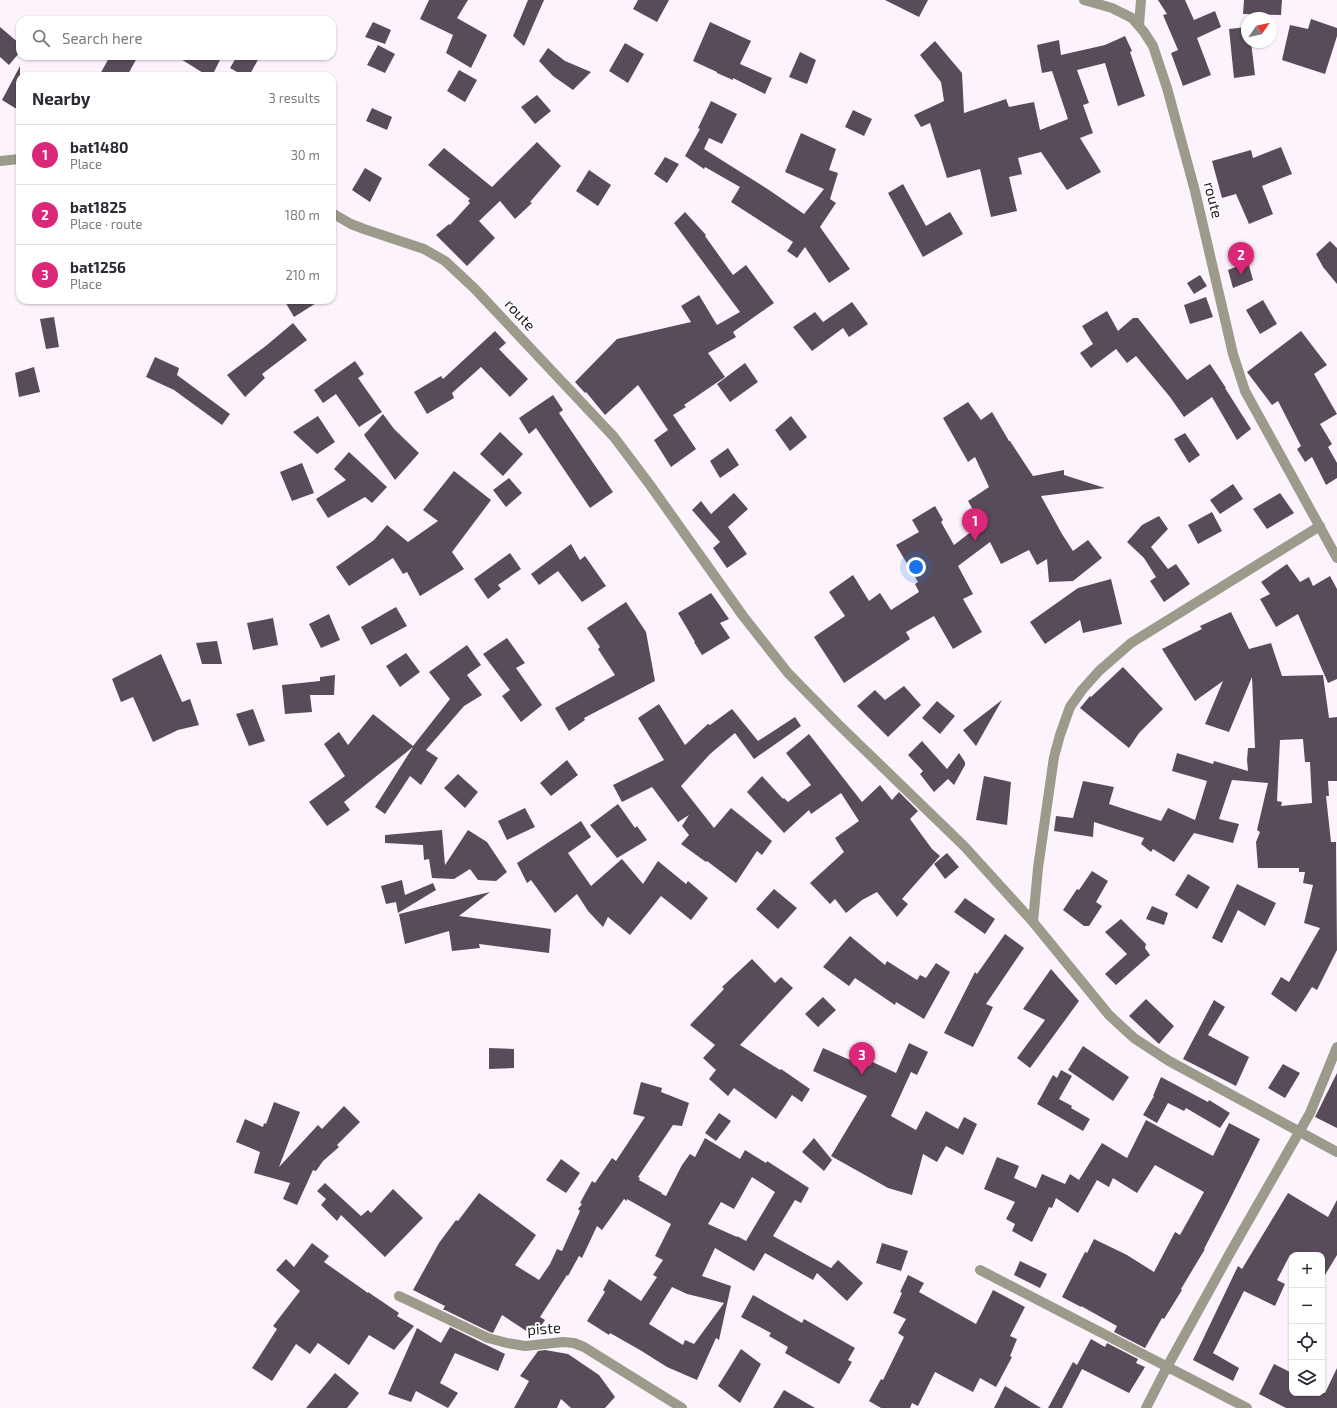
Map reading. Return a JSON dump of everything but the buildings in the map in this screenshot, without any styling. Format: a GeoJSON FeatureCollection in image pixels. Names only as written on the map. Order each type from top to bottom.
{"type":"FeatureCollection","features":[{"type":"Feature","properties":{"kind":"street","name":"route"},"geometry":{"type":"LineString","coordinates":[[1084,0],[1112,8],[1132,18],[1139,25],[1153,46],[1169,95],[1195,191],[1233,354],[1245,391],[1337,558]]}},
{"type":"Feature","properties":{"kind":"street"},"geometry":{"type":"LineString","coordinates":[[1139,25],[1141,0]]}},
{"type":"Feature","properties":{"kind":"street"},"geometry":{"type":"LineString","coordinates":[[0,161],[16,159]]}},
{"type":"Feature","properties":{"kind":"street","name":"route"},"geometry":{"type":"LineString","coordinates":[[336,215],[350,224],[424,249],[445,261],[474,288],[614,437],[743,616],[788,673],[838,724],[964,846],[1033,922],[1109,1015],[1134,1038],[1168,1061],[1337,1152]]}},
{"type":"Feature","properties":{"kind":"street"},"geometry":{"type":"LineString","coordinates":[[1033,922],[1038,868],[1054,757],[1070,707],[1082,690],[1099,671],[1131,643],[1320,526]]}},
{"type":"Feature","properties":{"kind":"street"},"geometry":{"type":"LineString","coordinates":[[1146,1408],[1230,1253],[1300,1132],[1310,1113],[1337,1047]]}},
{"type":"Feature","properties":{"kind":"street"},"geometry":{"type":"LineString","coordinates":[[980,1270],[1247,1408]]}},
{"type":"Feature","properties":{"kind":"street","name":"piste"},"geometry":{"type":"LineString","coordinates":[[399,1296],[467,1329],[494,1340],[525,1346],[563,1342],[574,1343],[584,1347],[682,1408]]}},
{"type":"Feature","properties":{"kind":"place","name":"bat1825"},"geometry":{"type":"Point","coordinates":[1241,275]}},
{"type":"Feature","properties":{"kind":"place","name":"bat1480"},"geometry":{"type":"Point","coordinates":[975,541]}},
{"type":"Feature","properties":{"kind":"place","name":"bat1256"},"geometry":{"type":"Point","coordinates":[862,1075]}}]}
